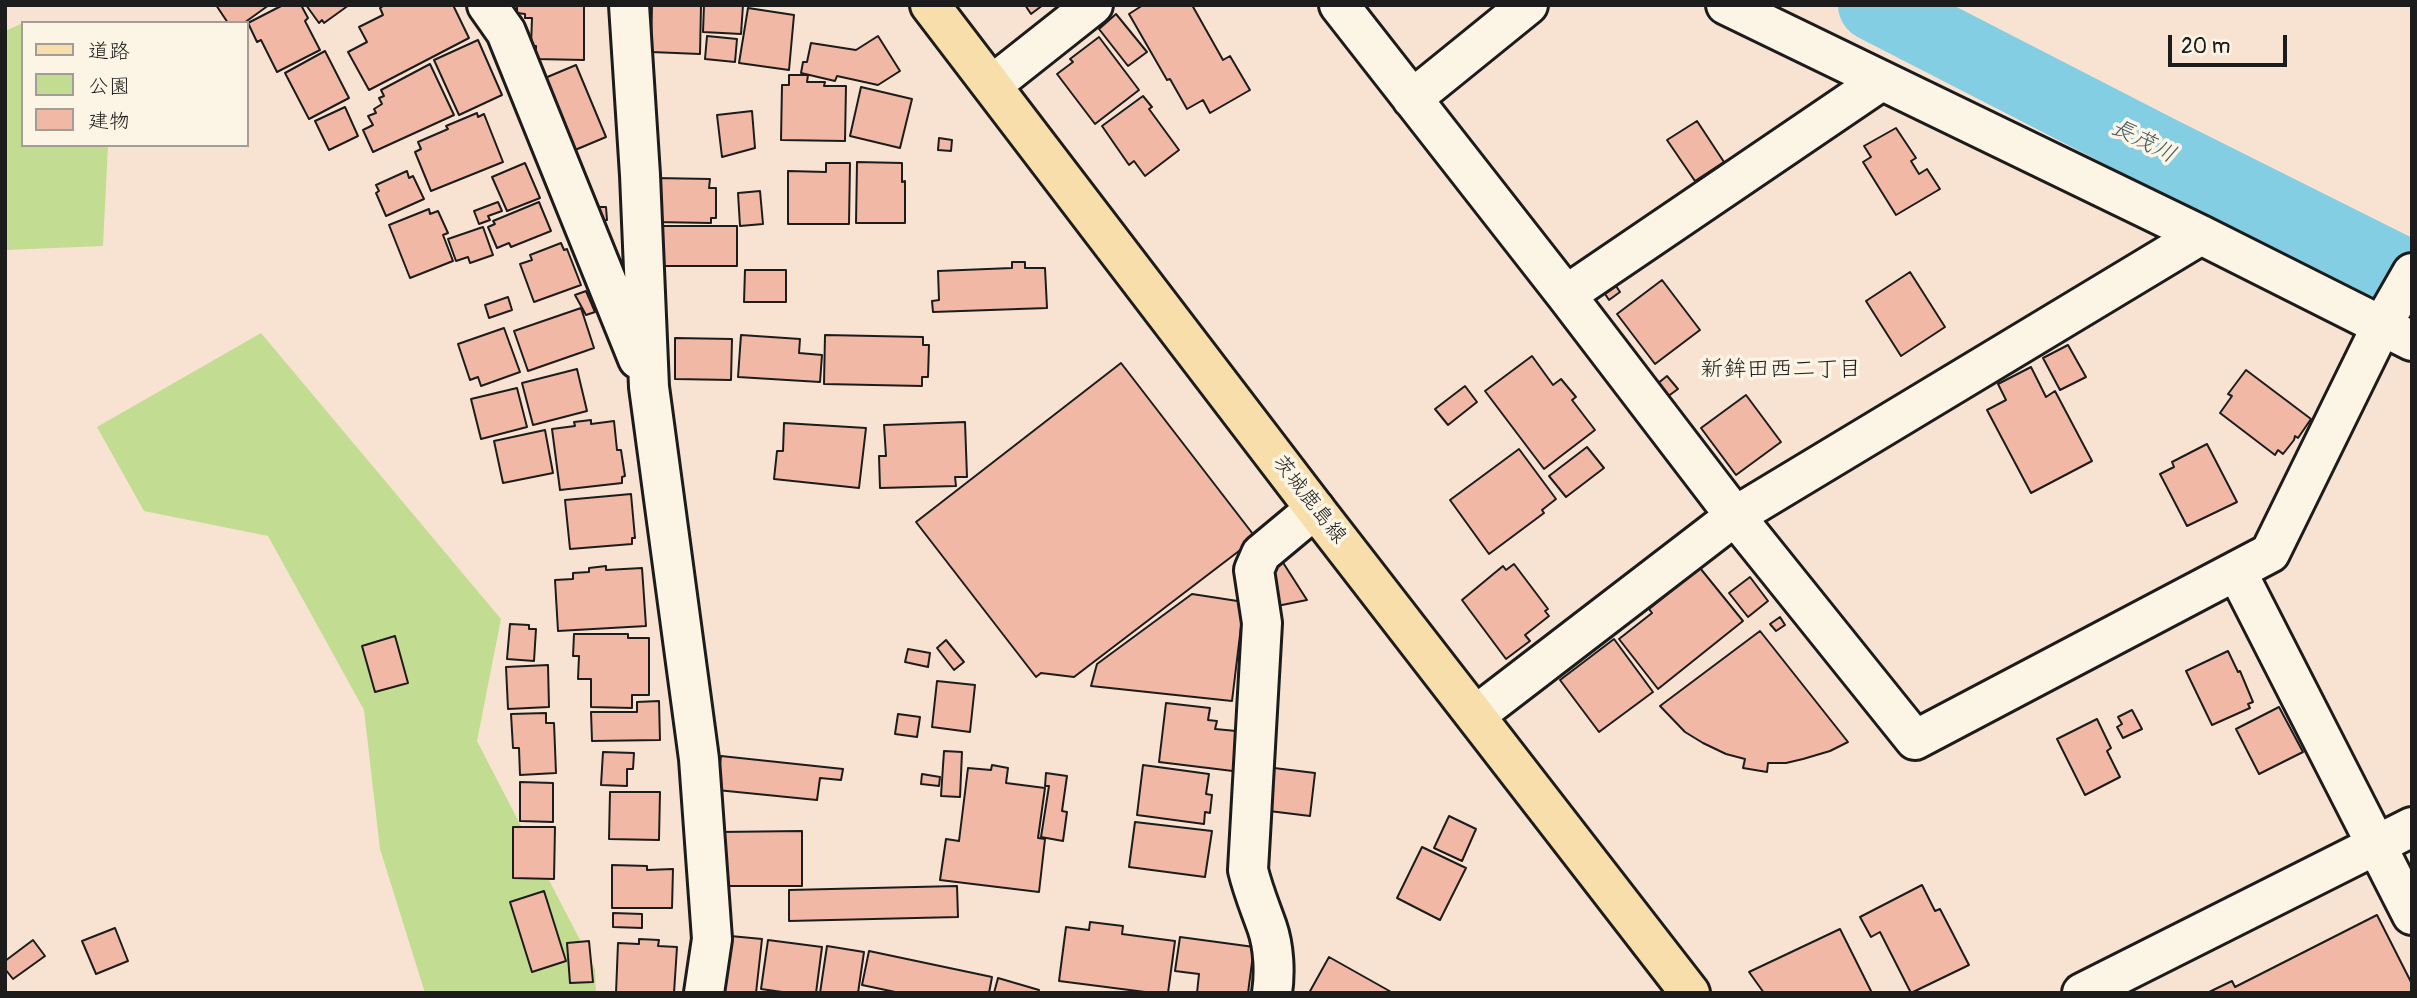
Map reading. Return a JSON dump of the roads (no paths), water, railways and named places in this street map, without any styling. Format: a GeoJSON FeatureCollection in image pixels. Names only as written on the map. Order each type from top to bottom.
{"type":"FeatureCollection","features":[{"type":"Feature","properties":{"kind":"main road","name":"茨城鹿島線"},"geometry":{"type":"LineString","coordinates":[[930,5],[1315,509],[1690,993]]}},
{"type":"Feature","properties":{"kind":"street"},"geometry":{"type":"LineString","coordinates":[[486,5],[506,32],[649,387]]}},
{"type":"Feature","properties":{"kind":"street"},"geometry":{"type":"LineString","coordinates":[[629,5],[649,387],[699,758],[712,939],[704,993]]}},
{"type":"Feature","properties":{"kind":"street"},"geometry":{"type":"LineString","coordinates":[[992,85],[1093,5]]}},
{"type":"Feature","properties":{"kind":"street"},"geometry":{"type":"LineString","coordinates":[[1339,5],[1735,516],[1915,740],[2270,553],[2396,334],[2412,273]]}},
{"type":"Feature","properties":{"kind":"street"},"geometry":{"type":"LineString","coordinates":[[1412,99],[1528,5]]}},
{"type":"Feature","properties":{"kind":"street"},"geometry":{"type":"LineString","coordinates":[[1726,5],[2201,235],[2396,334]]}},
{"type":"Feature","properties":{"kind":"street"},"geometry":{"type":"LineString","coordinates":[[1566,295],[1881,81]]}},
{"type":"Feature","properties":{"kind":"street"},"geometry":{"type":"LineString","coordinates":[[1476,715],[1735,516],[2201,235]]}},
{"type":"Feature","properties":{"kind":"street"},"geometry":{"type":"LineString","coordinates":[[1272,993],[1272,956],[1268,930],[1254,896],[1248,870],[1262,623],[1254,570],[1261,554],[1315,509]]}},
{"type":"Feature","properties":{"kind":"street"},"geometry":{"type":"LineString","coordinates":[[2237,572],[2412,915]]}},
{"type":"Feature","properties":{"kind":"street"},"geometry":{"type":"LineString","coordinates":[[2082,993],[2412,827]]}},
{"type":"Feature","properties":{"kind":"waterway","name":"長茂川"},"geometry":{"type":"LineString","coordinates":[[1874,5],[2412,278]]}},
{"type":"Feature","properties":{"kind":"district","name":"新鉾田西二丁目"},"geometry":{"type":"Point","coordinates":[1781,370]}}]}
